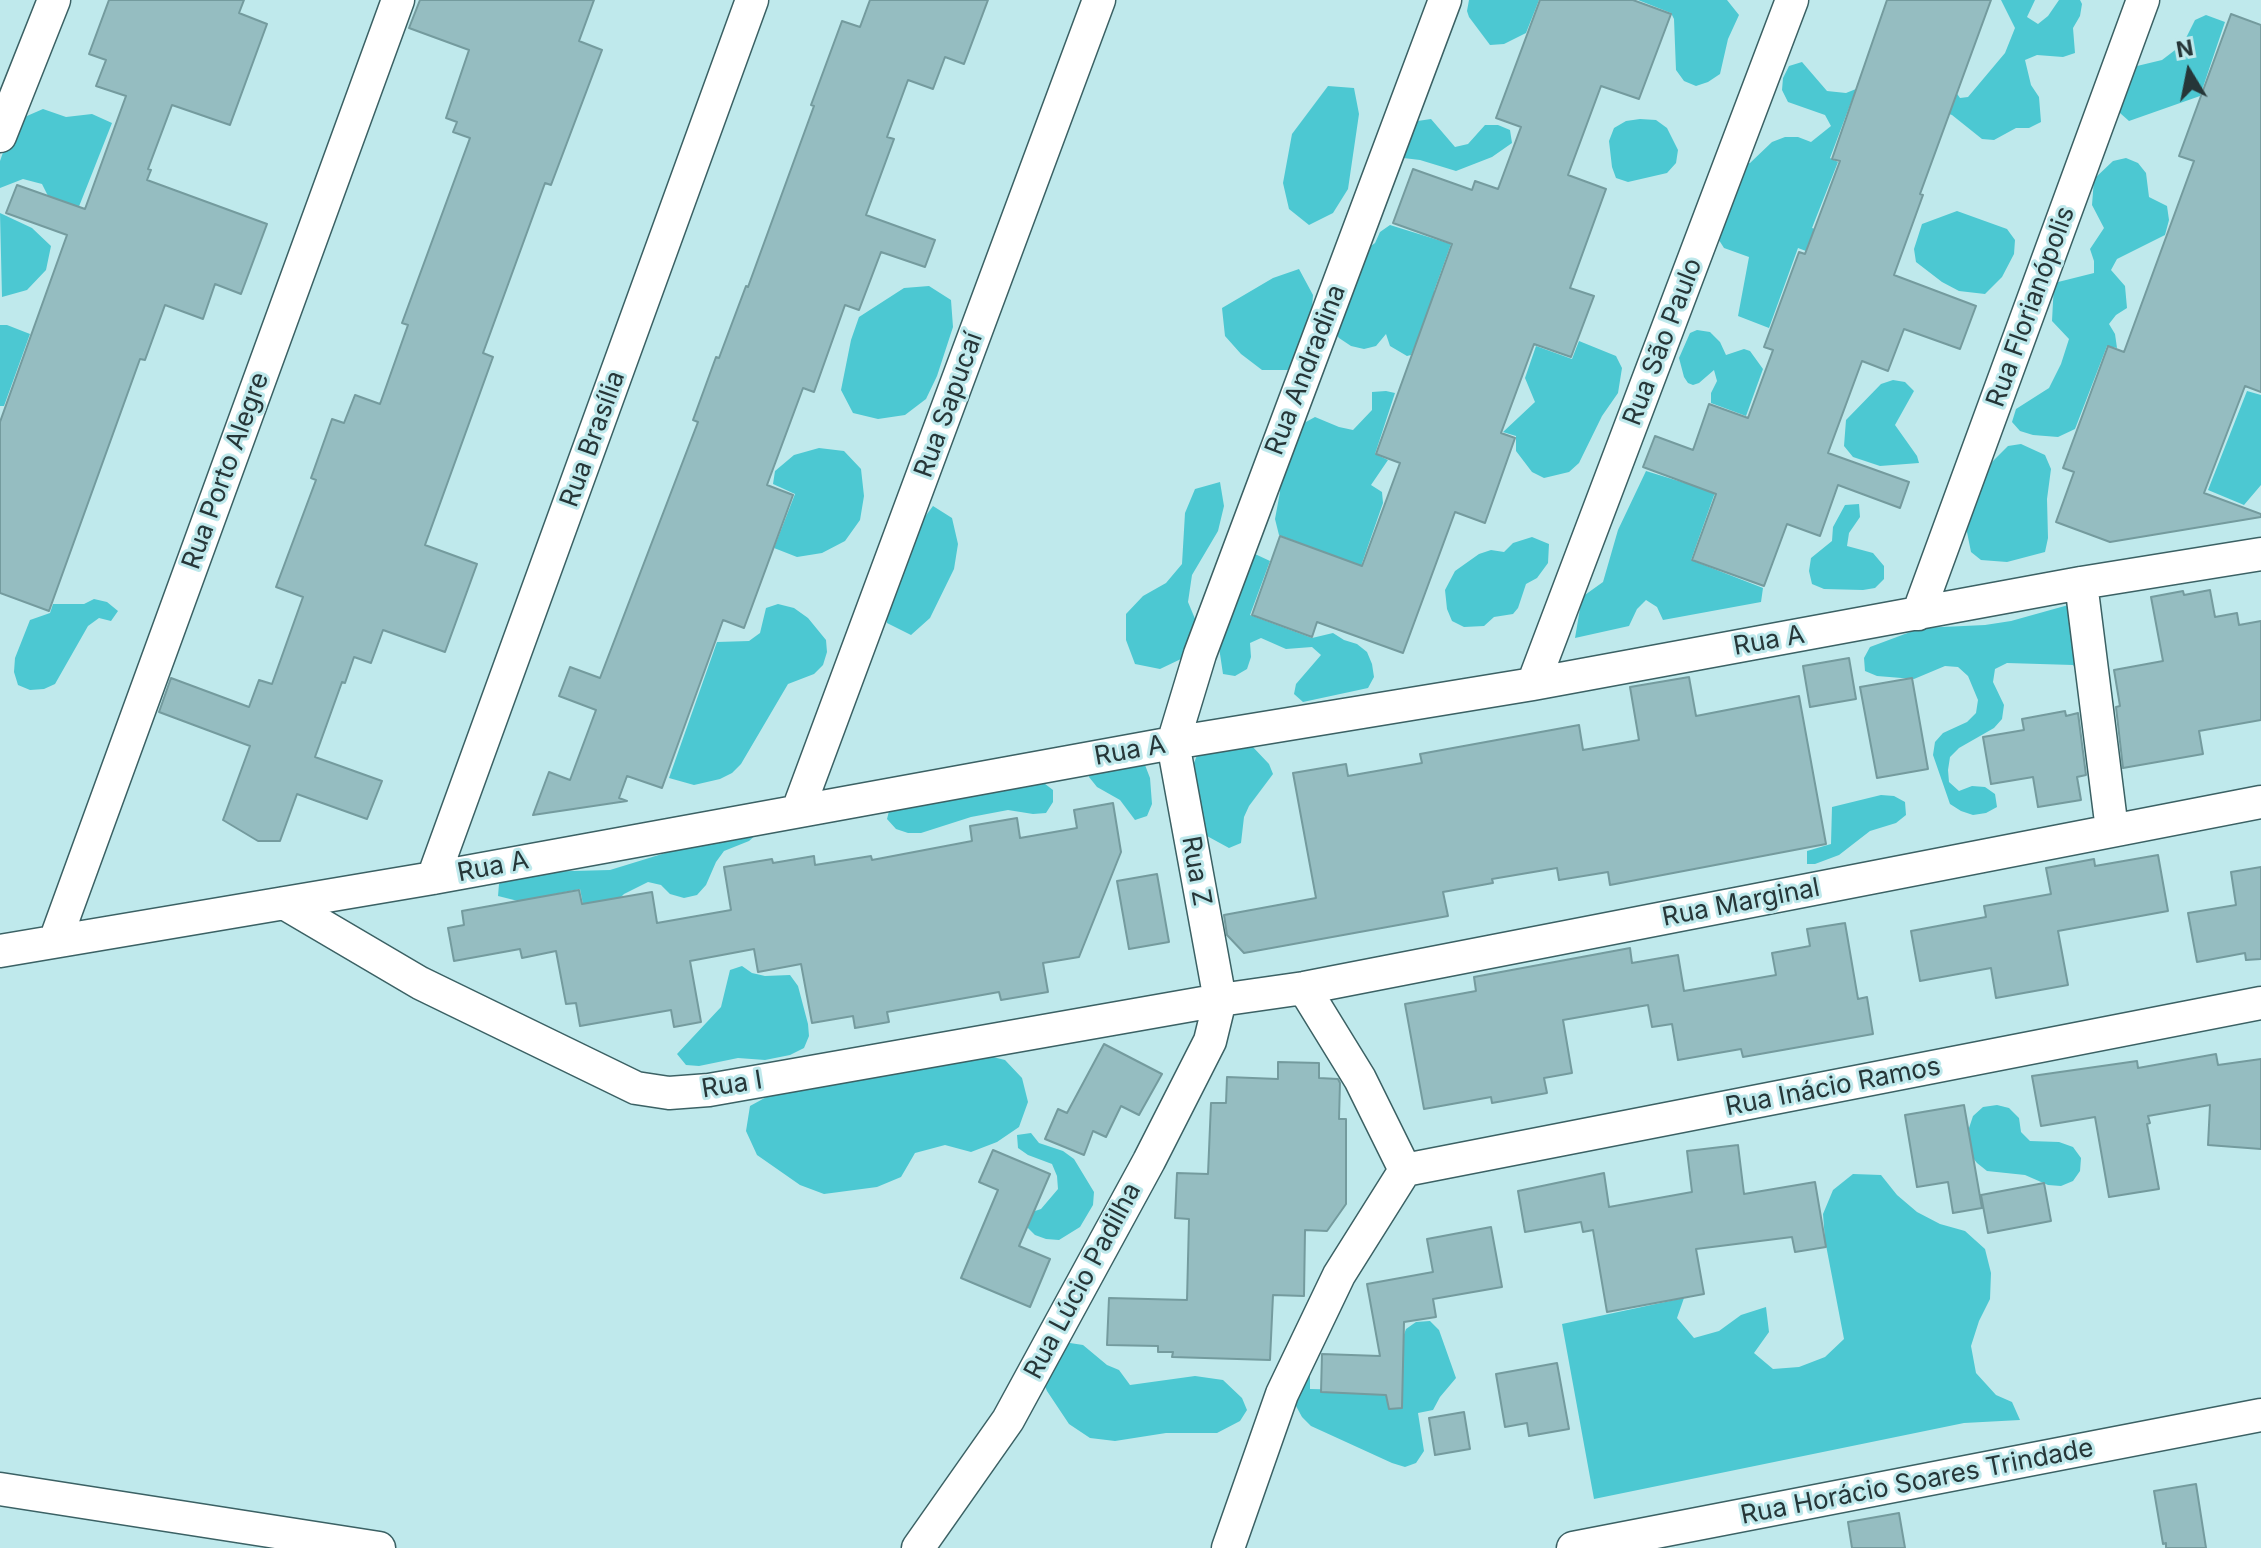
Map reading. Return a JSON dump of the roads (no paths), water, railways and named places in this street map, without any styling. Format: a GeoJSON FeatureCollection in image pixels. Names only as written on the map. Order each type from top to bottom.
{"type":"FeatureCollection","features":[{"type":"Feature","properties":{"kind":"street"},"geometry":{"type":"LineString","coordinates":[[0,136],[54,0]]}},
{"type":"Feature","properties":{"kind":"street","name":"Rua Porto Alegre"},"geometry":{"type":"LineString","coordinates":[[55,941],[398,0]]}},
{"type":"Feature","properties":{"kind":"street","name":"Rua Brasília"},"geometry":{"type":"LineString","coordinates":[[433,878],[752,0]]}},
{"type":"Feature","properties":{"kind":"street","name":"Rua Sapucaí"},"geometry":{"type":"LineString","coordinates":[[798,810],[1099,0]]}},
{"type":"Feature","properties":{"kind":"street","name":"Rua Andradina"},"geometry":{"type":"LineString","coordinates":[[1173,743],[1200,654],[1445,0]]}},
{"type":"Feature","properties":{"kind":"street","name":"Rua São Paulo"},"geometry":{"type":"LineString","coordinates":[[1533,684],[1792,0]]}},
{"type":"Feature","properties":{"kind":"street","name":"Rua Florianópolis"},"geometry":{"type":"LineString","coordinates":[[1918,614],[2143,0]]}},
{"type":"Feature","properties":{"kind":"street","name":"Rua A"},"geometry":{"type":"LineString","coordinates":[[0,951],[433,878],[1173,743],[1533,684],[2081,583],[2261,554]]}},
{"type":"Feature","properties":{"kind":"street"},"geometry":{"type":"LineString","coordinates":[[2081,583],[2112,830]]}},
{"type":"Feature","properties":{"kind":"street","name":"Rua Z"},"geometry":{"type":"LineString","coordinates":[[1173,743],[1220,1000]]}},
{"type":"Feature","properties":{"kind":"street","name":"Rua Marginal"},"geometry":{"type":"LineString","coordinates":[[1220,1000],[1304,988],[2261,802]]}},
{"type":"Feature","properties":{"kind":"street","name":"Rua I"},"geometry":{"type":"LineString","coordinates":[[284,903],[420,983],[636,1088],[669,1093],[709,1090],[1220,1000]]}},
{"type":"Feature","properties":{"kind":"street"},"geometry":{"type":"LineString","coordinates":[[1228,1548],[1282,1394],[1339,1275],[1405,1170],[1360,1079],[1304,988]]}},
{"type":"Feature","properties":{"kind":"street","name":"Rua Lúcio Padilha"},"geometry":{"type":"LineString","coordinates":[[918,1548],[1008,1420],[1200,1061],[1210,1041],[1220,1000]]}},
{"type":"Feature","properties":{"kind":"street","name":"Rua Inácio Ramos"},"geometry":{"type":"LineString","coordinates":[[1405,1170],[2261,1003]]}},
{"type":"Feature","properties":{"kind":"street","name":"Rua Horácio Soares Trindade"},"geometry":{"type":"LineString","coordinates":[[1573,1548],[2261,1415]]}},
{"type":"Feature","properties":{"kind":"street"},"geometry":{"type":"LineString","coordinates":[[0,1489],[379,1548]]}}]}
